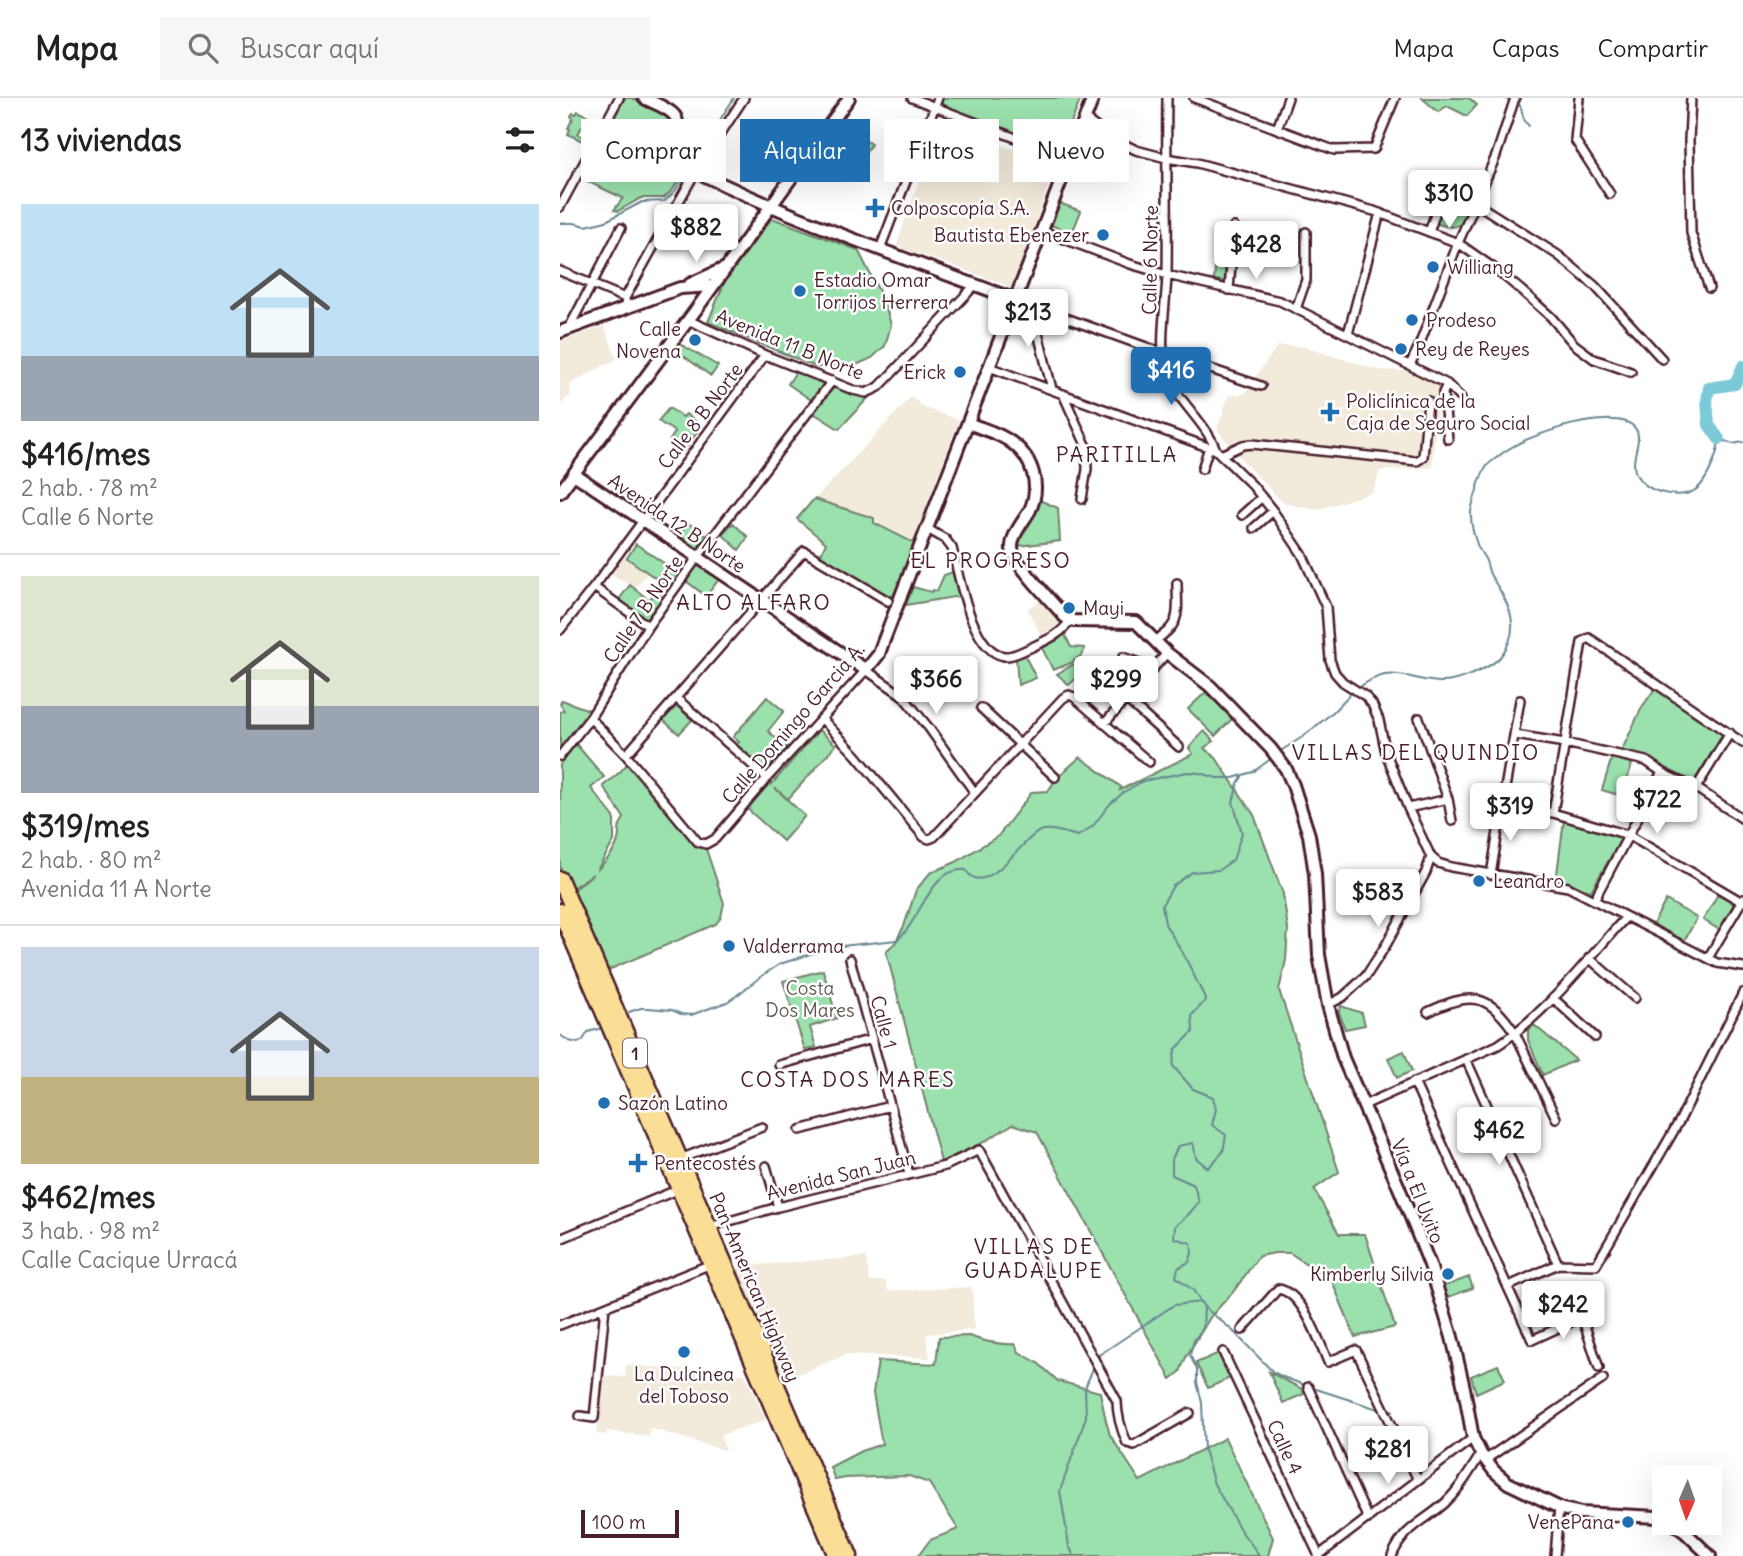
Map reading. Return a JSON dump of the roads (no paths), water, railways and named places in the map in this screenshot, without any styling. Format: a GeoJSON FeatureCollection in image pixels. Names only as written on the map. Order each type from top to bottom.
{"type":"FeatureCollection","features":[{"type":"Feature","properties":{"kind":"highway","name":"Pan-American Highway"},"geometry":{"type":"LineString","coordinates":[[560,878],[850,1556]]}},
{"type":"Feature","properties":{"kind":"highway","name":"Pan-American Highway"},"geometry":{"type":"LineString","coordinates":[[560,911],[836,1556]]}},
{"type":"Feature","properties":{"kind":"highway"},"geometry":{"type":"LineString","coordinates":[[665,1126],[668,1146],[681,1178],[680,1189],[689,1194],[707,1223]]}},
{"type":"Feature","properties":{"kind":"street"},"geometry":{"type":"LineString","coordinates":[[560,207],[619,98]]}},
{"type":"Feature","properties":{"kind":"street"},"geometry":{"type":"LineString","coordinates":[[644,98],[671,112],[675,119]]}},
{"type":"Feature","properties":{"kind":"street"},"geometry":{"type":"LineString","coordinates":[[726,121],[744,98]]}},
{"type":"Feature","properties":{"kind":"street"},"geometry":{"type":"LineString","coordinates":[[560,492],[849,98]]}},
{"type":"Feature","properties":{"kind":"street"},"geometry":{"type":"LineString","coordinates":[[912,98],[1013,137]]}},
{"type":"Feature","properties":{"kind":"street"},"geometry":{"type":"LineString","coordinates":[[880,249],[938,98]]}},
{"type":"Feature","properties":{"kind":"street","name":"Calle Domingo Garcia A."},"geometry":{"type":"LineString","coordinates":[[1085,119],[1093,98]]}},
{"type":"Feature","properties":{"kind":"street","name":"Calle 6 Norte"},"geometry":{"type":"LineString","coordinates":[[1167,98],[1167,275],[1163,353],[1165,368],[1170,381],[1211,436],[1215,451]]}},
{"type":"Feature","properties":{"kind":"street"},"geometry":{"type":"LineString","coordinates":[[1194,98],[1334,150],[1357,151],[1374,149],[1395,98]]}},
{"type":"Feature","properties":{"kind":"street"},"geometry":{"type":"LineString","coordinates":[[1277,129],[1288,98]]}},
{"type":"Feature","properties":{"kind":"street"},"geometry":{"type":"LineString","coordinates":[[1579,98],[1575,140],[1610,194]]}},
{"type":"Feature","properties":{"kind":"street"},"geometry":{"type":"LineString","coordinates":[[1691,98],[1691,233],[1709,288]]}},
{"type":"Feature","properties":{"kind":"street"},"geometry":{"type":"LineString","coordinates":[[1409,365],[1419,346],[1458,243],[1477,204],[1514,102]]}},
{"type":"Feature","properties":{"kind":"street"},"geometry":{"type":"LineString","coordinates":[[1129,147],[1380,213],[1458,243],[1522,291],[1551,317],[1574,344],[1594,359],[1631,372]]}},
{"type":"Feature","properties":{"kind":"street"},"geometry":{"type":"LineString","coordinates":[[626,304],[683,182]]}},
{"type":"Feature","properties":{"kind":"street"},"geometry":{"type":"LineString","coordinates":[[720,182],[771,206],[880,249],[1163,353],[1261,386]]}},
{"type":"Feature","properties":{"kind":"street","name":"Calle Domingo Garcia A."},"geometry":{"type":"LineString","coordinates":[[626,755],[698,842],[706,844],[715,839],[866,670],[882,645],[1061,182]]}},
{"type":"Feature","properties":{"kind":"street"},"geometry":{"type":"LineString","coordinates":[[1429,232],[1440,200],[1453,197],[1477,204],[1558,255],[1595,286],[1662,359]]}},
{"type":"Feature","properties":{"kind":"street"},"geometry":{"type":"LineString","coordinates":[[1348,334],[1380,213]]}},
{"type":"Feature","properties":{"kind":"street"},"geometry":{"type":"LineString","coordinates":[[1230,290],[1234,227]]}},
{"type":"Feature","properties":{"kind":"street"},"geometry":{"type":"LineString","coordinates":[[564,330],[621,228]]}},
{"type":"Feature","properties":{"kind":"street"},"geometry":{"type":"LineString","coordinates":[[1043,231],[1167,275],[1280,301],[1447,384],[1461,398]]}},
{"type":"Feature","properties":{"kind":"street"},"geometry":{"type":"LineString","coordinates":[[1296,309],[1306,280],[1306,232]]}},
{"type":"Feature","properties":{"kind":"street"},"geometry":{"type":"LineString","coordinates":[[564,330],[626,304],[680,288],[726,268]]}},
{"type":"Feature","properties":{"kind":"street"},"geometry":{"type":"LineString","coordinates":[[560,271],[592,284],[626,304]]}},
{"type":"Feature","properties":{"kind":"street","name":"Avenida 11 B Norte"},"geometry":{"type":"LineString","coordinates":[[691,315],[765,355],[866,393],[879,387],[976,284]]}},
{"type":"Feature","properties":{"kind":"street"},"geometry":{"type":"LineString","coordinates":[[680,288],[713,286]]}},
{"type":"Feature","properties":{"kind":"street"},"geometry":{"type":"LineString","coordinates":[[680,288],[691,289],[697,299],[691,315]]}},
{"type":"Feature","properties":{"kind":"street"},"geometry":{"type":"LineString","coordinates":[[1033,306],[1052,389]]}},
{"type":"Feature","properties":{"kind":"street","name":"Calle 8 B Norte"},"geometry":{"type":"LineString","coordinates":[[560,630],[765,355]]}},
{"type":"Feature","properties":{"kind":"street"},"geometry":{"type":"LineString","coordinates":[[989,367],[1215,451],[1262,497],[1302,554],[1325,607],[1330,660],[1335,673],[1372,704],[1408,808],[1431,857],[1438,863],[1491,875],[1568,887],[1717,963],[1743,967]]}},
{"type":"Feature","properties":{"kind":"street","name":"Calle 7 B Norte"},"geometry":{"type":"LineString","coordinates":[[560,757],[590,718],[648,626],[697,558],[832,381]]}},
{"type":"Feature","properties":{"kind":"street"},"geometry":{"type":"LineString","coordinates":[[1447,384],[1443,393],[1448,439]]}},
{"type":"Feature","properties":{"kind":"street"},"geometry":{"type":"LineString","coordinates":[[1062,393],[1086,445],[1087,469],[1082,499]]}},
{"type":"Feature","properties":{"kind":"street"},"geometry":{"type":"LineString","coordinates":[[1202,469],[1215,451],[1252,444],[1417,461],[1423,457],[1428,401]]}},
{"type":"Feature","properties":{"kind":"street"},"geometry":{"type":"LineString","coordinates":[[926,528],[946,539],[952,548],[970,620],[985,643],[997,654],[1008,657],[1016,654],[1051,638],[1067,626],[1070,621],[1018,562],[1012,549],[1017,531],[1035,496],[1036,485],[1029,464],[1013,443],[968,423]]}},
{"type":"Feature","properties":{"kind":"street","name":"Avenida 12 B Norte"},"geometry":{"type":"LineString","coordinates":[[574,474],[866,670]]}},
{"type":"Feature","properties":{"kind":"street"},"geometry":{"type":"LineString","coordinates":[[1242,515],[1262,497]]}},
{"type":"Feature","properties":{"kind":"street"},"geometry":{"type":"LineString","coordinates":[[1254,528],[1273,511]]}},
{"type":"Feature","properties":{"kind":"street"},"geometry":{"type":"LineString","coordinates":[[590,718],[626,755],[804,551],[888,601]]}},
{"type":"Feature","properties":{"kind":"street"},"geometry":{"type":"LineString","coordinates":[[1154,640],[1165,634],[1177,620],[1177,583]]}},
{"type":"Feature","properties":{"kind":"street"},"geometry":{"type":"LineString","coordinates":[[594,587],[648,626]]}},
{"type":"Feature","properties":{"kind":"street","name":"Vía a El Uvito"},"geometry":{"type":"LineString","coordinates":[[1070,621],[1136,622],[1167,653],[1210,686],[1271,749],[1286,769],[1309,835],[1315,874],[1320,965],[1343,1058],[1430,1265],[1452,1337],[1473,1438],[1483,1457],[1508,1483],[1559,1507],[1581,1513],[1652,1516]]}},
{"type":"Feature","properties":{"kind":"street"},"geometry":{"type":"LineString","coordinates":[[1553,813],[1582,642],[1589,638],[1743,743]]}},
{"type":"Feature","properties":{"kind":"street"},"geometry":{"type":"LineString","coordinates":[[1104,724],[1167,653]]}},
{"type":"Feature","properties":{"kind":"street"},"geometry":{"type":"LineString","coordinates":[[1123,657],[1137,662],[1149,673]]}},
{"type":"Feature","properties":{"kind":"street"},"geometry":{"type":"LineString","coordinates":[[866,670],[902,695],[975,793]]}},
{"type":"Feature","properties":{"kind":"street"},"geometry":{"type":"LineString","coordinates":[[822,719],[924,837],[929,839],[934,838],[1063,698],[1069,695],[1149,762]]}},
{"type":"Feature","properties":{"kind":"street"},"geometry":{"type":"LineString","coordinates":[[676,698],[767,778]]}},
{"type":"Feature","properties":{"kind":"street"},"geometry":{"type":"LineString","coordinates":[[1126,699],[1179,747]]}},
{"type":"Feature","properties":{"kind":"street"},"geometry":{"type":"LineString","coordinates":[[1491,875],[1520,700]]}},
{"type":"Feature","properties":{"kind":"street"},"geometry":{"type":"LineString","coordinates":[[981,708],[1055,777]]}},
{"type":"Feature","properties":{"kind":"street"},"geometry":{"type":"LineString","coordinates":[[1419,718],[1448,799],[1452,821]]}},
{"type":"Feature","properties":{"kind":"street"},"geometry":{"type":"LineString","coordinates":[[1696,788],[1730,733]]}},
{"type":"Feature","properties":{"kind":"street"},"geometry":{"type":"LineString","coordinates":[[1515,736],[1565,743],[1646,761],[1696,788],[1743,819]]}},
{"type":"Feature","properties":{"kind":"street"},"geometry":{"type":"LineString","coordinates":[[1594,900],[1662,772]]}},
{"type":"Feature","properties":{"kind":"street"},"geometry":{"type":"LineString","coordinates":[[1408,808],[1448,799]]}},
{"type":"Feature","properties":{"kind":"street"},"geometry":{"type":"LineString","coordinates":[[1502,807],[1553,813],[1628,835],[1742,901],[1708,958]]}},
{"type":"Feature","properties":{"kind":"street"},"geometry":{"type":"LineString","coordinates":[[1328,1005],[1343,997],[1366,976],[1426,872],[1431,857]]}},
{"type":"Feature","properties":{"kind":"street"},"geometry":{"type":"LineString","coordinates":[[1364,1105],[1498,1045],[1515,1033],[1553,998],[1626,918]]}},
{"type":"Feature","properties":{"kind":"street"},"geometry":{"type":"LineString","coordinates":[[1589,958],[1635,998]]}},
{"type":"Feature","properties":{"kind":"street","name":"Calle 1"},"geometry":{"type":"LineString","coordinates":[[850,959],[909,1174]]}},
{"type":"Feature","properties":{"kind":"street"},"geometry":{"type":"LineString","coordinates":[[1508,1286],[1558,1264],[1597,1265],[1680,1121],[1743,993]]}},
{"type":"Feature","properties":{"kind":"street"},"geometry":{"type":"LineString","coordinates":[[1553,998],[1595,1037]]}},
{"type":"Feature","properties":{"kind":"street"},"geometry":{"type":"LineString","coordinates":[[1428,1012],[1447,1003],[1465,999],[1488,1002],[1515,1033],[1556,1118]]}},
{"type":"Feature","properties":{"kind":"street"},"geometry":{"type":"LineString","coordinates":[[779,1065],[872,1040]]}},
{"type":"Feature","properties":{"kind":"street"},"geometry":{"type":"LineString","coordinates":[[1466,1059],[1558,1264]]}},
{"type":"Feature","properties":{"kind":"street"},"geometry":{"type":"LineString","coordinates":[[1414,1082],[1532,1340],[1582,1317],[1598,1367]]}},
{"type":"Feature","properties":{"kind":"street"},"geometry":{"type":"LineString","coordinates":[[800,1130],[890,1106]]}},
{"type":"Feature","properties":{"kind":"street"},"geometry":{"type":"LineString","coordinates":[[679,1159],[762,1127]]}},
{"type":"Feature","properties":{"kind":"street","name":"Avenida San Juan"},"geometry":{"type":"LineString","coordinates":[[707,1223],[945,1166],[979,1150],[1118,1401],[1117,1412],[1127,1443],[1134,1445],[1190,1413]]}},
{"type":"Feature","properties":{"kind":"street"},"geometry":{"type":"LineString","coordinates":[[766,1166],[778,1207]]}},
{"type":"Feature","properties":{"kind":"street"},"geometry":{"type":"LineString","coordinates":[[560,1239],[680,1189]]}},
{"type":"Feature","properties":{"kind":"street"},"geometry":{"type":"LineString","coordinates":[[560,1325],[712,1264]]}},
{"type":"Feature","properties":{"kind":"street"},"geometry":{"type":"LineString","coordinates":[[1242,1330],[1278,1289],[1284,1290],[1303,1306],[1328,1362],[1356,1350],[1418,1480]]}},
{"type":"Feature","properties":{"kind":"street"},"geometry":{"type":"LineString","coordinates":[[580,1416],[594,1418],[605,1307]]}},
{"type":"Feature","properties":{"kind":"street","name":"Calle 4"},"geometry":{"type":"LineString","coordinates":[[1223,1352],[1318,1556]]}},
{"type":"Feature","properties":{"kind":"street"},"geometry":{"type":"LineString","coordinates":[[1392,1556],[1399,1540],[1423,1518],[1445,1503],[1483,1457],[1604,1379]]}},
{"type":"Feature","properties":{"kind":"street"},"geometry":{"type":"LineString","coordinates":[[1308,1387],[1368,1519]]}},
{"type":"Feature","properties":{"kind":"street"},"geometry":{"type":"LineString","coordinates":[[1318,1556],[1473,1438]]}},
{"type":"Feature","properties":{"kind":"street"},"geometry":{"type":"LineString","coordinates":[[1555,1556],[1559,1507]]}},
{"type":"Feature","properties":{"kind":"street"},"geometry":{"type":"LineString","coordinates":[[1688,1535],[1710,1556]]}},
{"type":"Feature","properties":{"kind":"waterway"},"geometry":{"type":"LineString","coordinates":[[721,119],[734,98]]}},
{"type":"Feature","properties":{"kind":"waterway"},"geometry":{"type":"LineString","coordinates":[[1503,98],[1512,101]]}},
{"type":"Feature","properties":{"kind":"waterway"},"geometry":{"type":"LineString","coordinates":[[1518,103],[1529,126]]}},
{"type":"Feature","properties":{"kind":"waterway"},"geometry":{"type":"LineString","coordinates":[[560,223],[586,226],[606,221],[642,202],[665,201],[681,182]]}},
{"type":"Feature","properties":{"kind":"waterway"},"geometry":{"type":"LineString","coordinates":[[1719,439],[1709,425],[1709,388],[1735,384],[1743,366]]}},
{"type":"Feature","properties":{"kind":"waterway"},"geometry":{"type":"LineString","coordinates":[[1357,689],[1370,680],[1385,675],[1436,682],[1457,680],[1489,666],[1500,657],[1507,646],[1511,636],[1511,615],[1478,547],[1471,513],[1485,468],[1510,448],[1535,436],[1578,423],[1599,420],[1628,423],[1634,427],[1638,438],[1634,459],[1636,474],[1646,486],[1678,495],[1693,491],[1702,483],[1715,458],[1719,439],[1733,444],[1743,442]]}},
{"type":"Feature","properties":{"kind":"waterway"},"geometry":{"type":"LineString","coordinates":[[1279,752],[1304,736],[1352,692]]}},
{"type":"Feature","properties":{"kind":"waterway"},"geometry":{"type":"LineString","coordinates":[[629,1012],[648,1008],[691,1015],[727,1002],[780,964],[832,947],[897,940],[934,886],[954,871],[966,870],[974,878],[983,878],[1004,865],[1040,831],[1054,830],[1078,836],[1093,826],[1110,804],[1124,792],[1143,781],[1187,772],[1233,778],[1253,772],[1272,758]]}},
{"type":"Feature","properties":{"kind":"waterway"},"geometry":{"type":"LineString","coordinates":[[1242,777],[1233,802],[1242,833],[1233,860],[1219,870],[1192,872],[1173,886],[1162,905],[1165,924],[1206,1000],[1192,1015],[1193,1032],[1175,1050],[1173,1066],[1193,1089],[1213,1097],[1216,1109],[1212,1125],[1226,1135],[1223,1152],[1208,1168],[1196,1158],[1193,1143],[1178,1146],[1172,1159],[1172,1175],[1194,1185],[1199,1202],[1175,1226],[1174,1238],[1191,1243],[1192,1253],[1189,1262],[1178,1268],[1176,1277],[1193,1290],[1204,1307],[1231,1329],[1273,1372],[1307,1386]]}},
{"type":"Feature","properties":{"kind":"waterway"},"geometry":{"type":"LineString","coordinates":[[560,1035],[578,1043],[588,1032],[602,1028]]}},
{"type":"Feature","properties":{"kind":"waterway"},"geometry":{"type":"LineString","coordinates":[[1098,1358],[1174,1305],[1201,1302]]}},
{"type":"Feature","properties":{"kind":"waterway"},"geometry":{"type":"LineString","coordinates":[[1204,1308],[1203,1328],[1194,1340],[1190,1355],[1197,1370],[1202,1403],[1204,1450],[1214,1484],[1241,1531],[1260,1556]]}},
{"type":"Feature","properties":{"kind":"waterway"},"geometry":{"type":"LineString","coordinates":[[1074,1556],[1069,1546],[1060,1491],[1086,1417],[1085,1388],[1094,1366]]}},
{"type":"Feature","properties":{"kind":"waterway"},"geometry":{"type":"LineString","coordinates":[[1313,1388],[1378,1409]]}},
{"type":"Feature","properties":{"kind":"place","name":"Colposcopía S.A."},"geometry":{"type":"Point","coordinates":[875,208]}},
{"type":"Feature","properties":{"kind":"place","name":"Bautista Ebenezer"},"geometry":{"type":"Point","coordinates":[1103,235]}},
{"type":"Feature","properties":{"kind":"place","name":"Williang"},"geometry":{"type":"Point","coordinates":[1433,267]}},
{"type":"Feature","properties":{"kind":"place","name":"Estadio Omar Torrijos Herrera"},"geometry":{"type":"Point","coordinates":[800,291]}},
{"type":"Feature","properties":{"kind":"place","name":"Prodeso"},"geometry":{"type":"Point","coordinates":[1412,320]}},
{"type":"Feature","properties":{"kind":"place","name":"Calle Novena"},"geometry":{"type":"Point","coordinates":[695,340]}},
{"type":"Feature","properties":{"kind":"place","name":"Rey de Reyes"},"geometry":{"type":"Point","coordinates":[1401,349]}},
{"type":"Feature","properties":{"kind":"place","name":"Erick"},"geometry":{"type":"Point","coordinates":[960,372]}},
{"type":"Feature","properties":{"kind":"place","name":"Policlínica de la Caja de Seguro Social"},"geometry":{"type":"Point","coordinates":[1330,412]}},
{"type":"Feature","properties":{"kind":"place","name":"Mayi"},"geometry":{"type":"Point","coordinates":[1069,608]}},
{"type":"Feature","properties":{"kind":"place","name":"Leandro"},"geometry":{"type":"Point","coordinates":[1479,881]}},
{"type":"Feature","properties":{"kind":"place","name":"Valderrama"},"geometry":{"type":"Point","coordinates":[729,946]}},
{"type":"Feature","properties":{"kind":"place","name":"Sazón Latino"},"geometry":{"type":"Point","coordinates":[604,1103]}},
{"type":"Feature","properties":{"kind":"place","name":"Pentecostés"},"geometry":{"type":"Point","coordinates":[638,1163]}},
{"type":"Feature","properties":{"kind":"place","name":"Kimberly Silvia"},"geometry":{"type":"Point","coordinates":[1448,1274]}},
{"type":"Feature","properties":{"kind":"place","name":"La Dulcinea del Toboso"},"geometry":{"type":"Point","coordinates":[684,1352]}},
{"type":"Feature","properties":{"kind":"place","name":"VenePana"},"geometry":{"type":"Point","coordinates":[1628,1522]}},
{"type":"Feature","properties":{"kind":"district","name":"PARITILLA"},"geometry":{"type":"Point","coordinates":[1117,454]}},
{"type":"Feature","properties":{"kind":"district","name":"EL PROGRESO"},"geometry":{"type":"Point","coordinates":[991,560]}},
{"type":"Feature","properties":{"kind":"district","name":"ALTO ALFARO"},"geometry":{"type":"Point","coordinates":[754,602]}},
{"type":"Feature","properties":{"kind":"district","name":"VILLAS DEL QUINDIO"},"geometry":{"type":"Point","coordinates":[1416,752]}},
{"type":"Feature","properties":{"kind":"district","name":"COSTA DOS MARES"},"geometry":{"type":"Point","coordinates":[848,1079]}},
{"type":"Feature","properties":{"kind":"district","name":"VILLAS DE GUADALUPE"},"geometry":{"type":"Point","coordinates":[1034,1258]}},
{"type":"Feature","properties":{"kind":"park label","name":"Costa Dos Mares"},"geometry":{"type":"Point","coordinates":[810,999]}}]}
